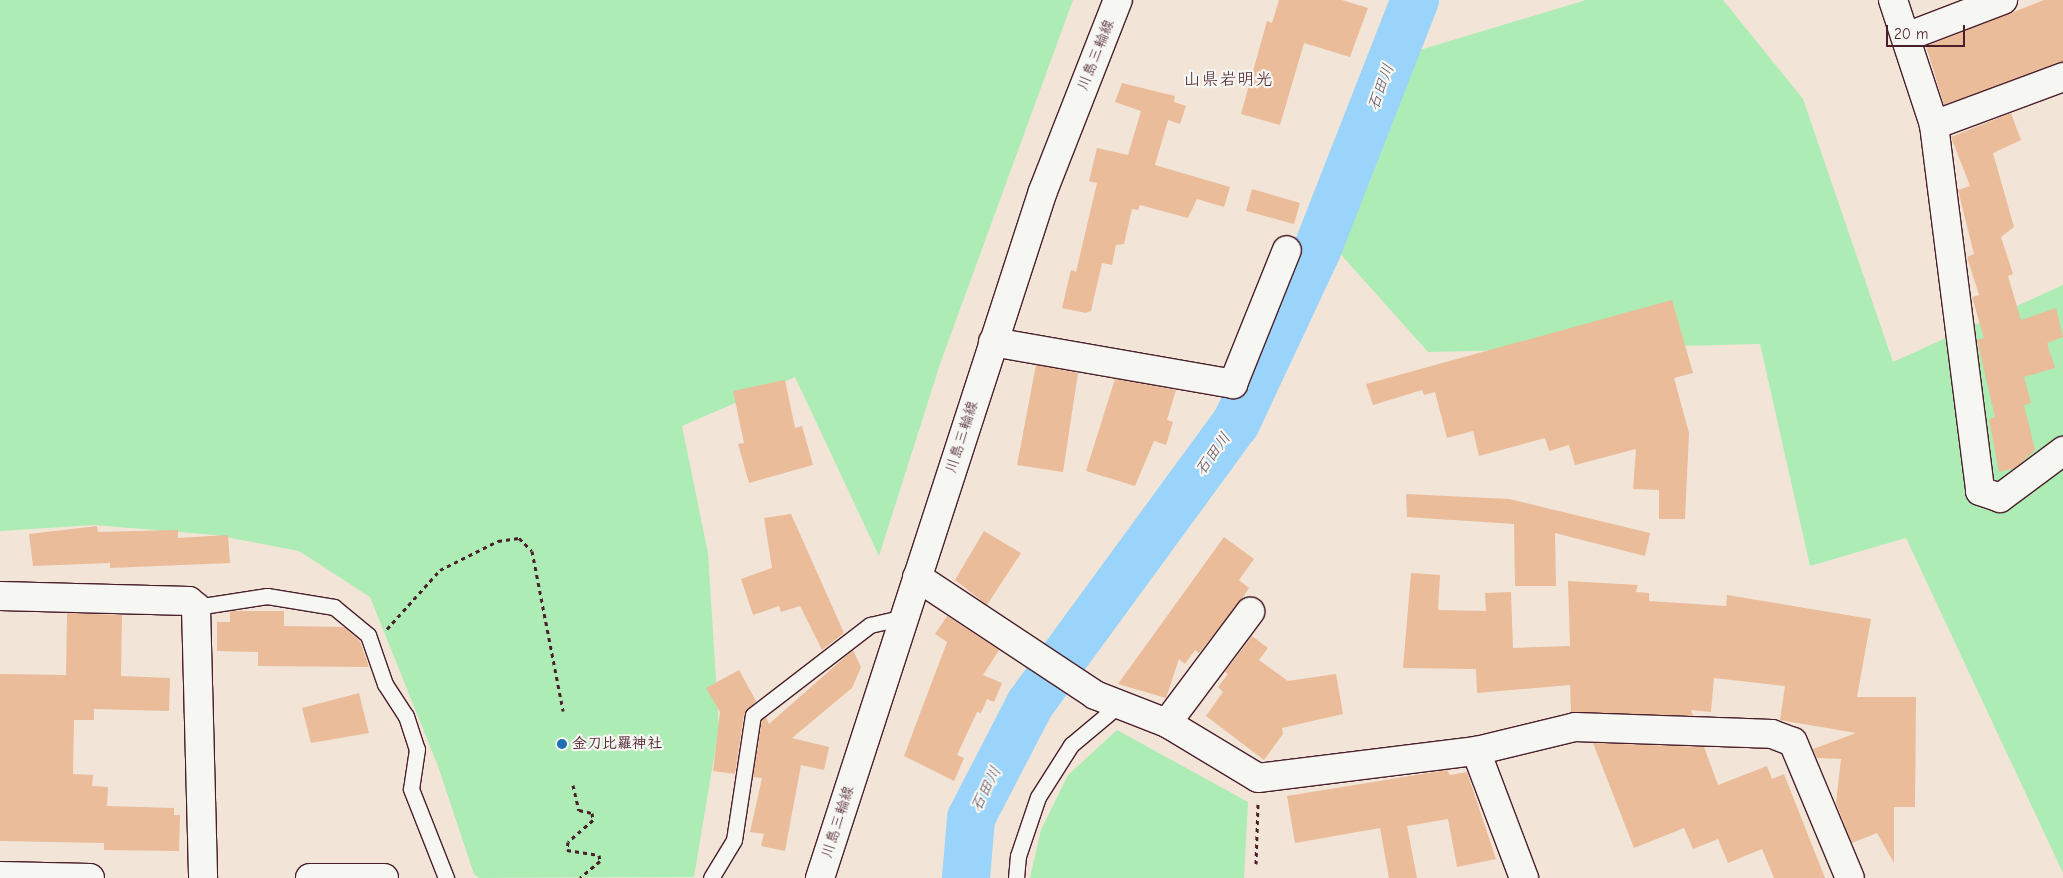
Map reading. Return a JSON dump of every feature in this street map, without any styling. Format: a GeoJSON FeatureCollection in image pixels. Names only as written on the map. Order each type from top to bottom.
{"type":"FeatureCollection","features":[{"type":"Feature","properties":{"kind":"street","name":"川島三輪線"},"geometry":{"type":"LineString","coordinates":[[820,878],[1042,190],[1118,0]]}},
{"type":"Feature","properties":{"kind":"street"},"geometry":{"type":"LineString","coordinates":[[1893,0],[1934,125],[1980,491],[2000,498],[2063,451]]}},
{"type":"Feature","properties":{"kind":"street"},"geometry":{"type":"LineString","coordinates":[[1906,37],[2003,0]]}},
{"type":"Feature","properties":{"kind":"street"},"geometry":{"type":"LineString","coordinates":[[1934,125],[2063,77]]}},
{"type":"Feature","properties":{"kind":"street"},"geometry":{"type":"LineString","coordinates":[[993,342],[1233,384],[1287,250]]}},
{"type":"Feature","properties":{"kind":"street"},"geometry":{"type":"LineString","coordinates":[[917,577],[1047,665],[1096,695],[1121,703],[1167,723],[1258,778],[1476,751],[1575,727],[1772,734],[1793,742],[1850,878]]}},
{"type":"Feature","properties":{"kind":"street"},"geometry":{"type":"LineString","coordinates":[[0,596],[189,601],[196,607],[203,878]]}},
{"type":"Feature","properties":{"kind":"street"},"geometry":{"type":"LineString","coordinates":[[1167,723],[1250,612]]}},
{"type":"Feature","properties":{"kind":"street"},"geometry":{"type":"LineString","coordinates":[[1476,751],[1524,878]]}},
{"type":"Feature","properties":{"kind":"street"},"geometry":{"type":"LineString","coordinates":[[0,876],[90,878]]}},
{"type":"Feature","properties":{"kind":"street"},"geometry":{"type":"LineString","coordinates":[[310,878],[375,878]]}},
{"type":"Feature","properties":{"kind":"lane"},"geometry":{"type":"LineString","coordinates":[[196,607],[267,596],[334,607],[368,635],[385,684],[406,716],[417,749],[411,789],[446,878]]}},
{"type":"Feature","properties":{"kind":"lane"},"geometry":{"type":"LineString","coordinates":[[711,878],[734,840],[752,715],[870,625],[905,616]]}},
{"type":"Feature","properties":{"kind":"lane"},"geometry":{"type":"LineString","coordinates":[[1016,878],[1018,856],[1038,797],[1071,745],[1121,703]]}},
{"type":"Feature","properties":{"kind":"path"},"geometry":{"type":"LineString","coordinates":[[371,646],[440,570],[498,541],[519,538],[532,551],[563,711]]}},
{"type":"Feature","properties":{"kind":"path"},"geometry":{"type":"LineString","coordinates":[[1256,864],[1258,778]]}},
{"type":"Feature","properties":{"kind":"path"},"geometry":{"type":"LineString","coordinates":[[573,786],[579,810],[592,814],[593,820],[568,842],[567,850],[599,855],[600,861],[580,878]]}},
{"type":"Feature","properties":{"kind":"green space"},"geometry":{"type":"Polygon","coordinates":[[[0,0],[1073,0],[940,364],[879,556],[795,377],[682,426],[708,553],[719,727],[694,877],[479,878],[474,874],[438,766],[370,597],[299,551],[215,535],[94,525],[0,531],[0,0]]]}},
{"type":"Feature","properties":{"kind":"green space"},"geometry":{"type":"Polygon","coordinates":[[[1586,0],[1723,0],[1803,99],[1893,362],[2063,285],[2063,873],[1906,538],[1810,566],[1760,344],[1428,352],[1327,239],[1420,50],[1586,0]]]}},
{"type":"Feature","properties":{"kind":"green space"},"geometry":{"type":"Polygon","coordinates":[[[1117,730],[1248,802],[1244,878],[1030,878],[1041,830],[1068,775],[1117,730]]]}},
{"type":"Feature","properties":{"kind":"building"},"geometry":{"type":"Polygon","coordinates":[[[1279,0],[1342,0],[1368,8],[1350,57],[1304,43],[1280,125],[1241,114],[1267,21],[1272,23],[1279,0]]]}},
{"type":"Feature","properties":{"kind":"building"},"geometry":{"type":"Polygon","coordinates":[[[2044,0],[2063,0],[2063,62],[1944,105],[1926,46],[2044,0]]]}},
{"type":"Feature","properties":{"kind":"building"},"geometry":{"type":"Polygon","coordinates":[[[1122,83],[1175,96],[1174,102],[1186,106],[1180,124],[1168,120],[1155,165],[1230,187],[1224,207],[1197,199],[1188,218],[1140,205],[1138,210],[1132,209],[1124,244],[1116,245],[1112,265],[1102,263],[1091,311],[1086,313],[1062,308],[1071,270],[1076,272],[1097,183],[1089,181],[1097,148],[1128,155],[1141,111],[1115,102],[1122,83]]]}},
{"type":"Feature","properties":{"kind":"building"},"geometry":{"type":"Polygon","coordinates":[[[2011,113],[2021,140],[1993,153],[2014,227],[2001,237],[2013,274],[2008,276],[2021,320],[2056,308],[2063,337],[2047,343],[2055,368],[2024,377],[2031,403],[2024,405],[2035,450],[2015,468],[1999,472],[1989,419],[1995,417],[1977,340],[1984,338],[1972,297],[1979,295],[1967,257],[1974,254],[1958,190],[1970,186],[1951,137],[2011,113]]]}},
{"type":"Feature","properties":{"kind":"building"},"geometry":{"type":"Polygon","coordinates":[[[1252,189],[1300,203],[1294,224],[1246,211],[1252,189]]]}},
{"type":"Feature","properties":{"kind":"building"},"geometry":{"type":"Polygon","coordinates":[[[1672,300],[1693,373],[1674,378],[1689,433],[1685,519],[1659,519],[1659,490],[1633,489],[1636,449],[1575,465],[1569,445],[1549,451],[1545,438],[1479,456],[1473,431],[1447,438],[1435,392],[1424,395],[1422,390],[1373,405],[1366,384],[1672,300]]]}},
{"type":"Feature","properties":{"kind":"building"},"geometry":{"type":"Polygon","coordinates":[[[1036,365],[1078,373],[1063,472],[1017,465],[1036,365]]]}},
{"type":"Feature","properties":{"kind":"building"},"geometry":{"type":"Polygon","coordinates":[[[1115,379],[1176,390],[1167,420],[1173,422],[1166,445],[1154,441],[1135,486],[1086,471],[1115,379]]]}},
{"type":"Feature","properties":{"kind":"building"},"geometry":{"type":"Polygon","coordinates":[[[785,380],[795,428],[802,426],[813,465],[749,483],[738,444],[744,443],[733,391],[785,380]]]}},
{"type":"Feature","properties":{"kind":"building"},"geometry":{"type":"Polygon","coordinates":[[[1406,494],[1509,499],[1650,533],[1645,556],[1555,533],[1556,586],[1515,586],[1514,524],[1407,517],[1406,494]]]}},
{"type":"Feature","properties":{"kind":"building"},"geometry":{"type":"Polygon","coordinates":[[[791,514],[844,633],[822,650],[800,606],[781,612],[779,606],[753,615],[741,579],[772,568],[764,518],[791,514]]]}},
{"type":"Feature","properties":{"kind":"building"},"geometry":{"type":"Polygon","coordinates":[[[97,526],[98,532],[178,530],[178,538],[228,535],[230,563],[110,568],[110,563],[33,566],[29,534],[97,526]]]}},
{"type":"Feature","properties":{"kind":"building"},"geometry":{"type":"Polygon","coordinates":[[[984,531],[1021,553],[987,605],[955,580],[984,531]]]}},
{"type":"Feature","properties":{"kind":"building"},"geometry":{"type":"Polygon","coordinates":[[[1224,537],[1254,559],[1239,580],[1249,588],[1241,600],[1199,653],[1195,650],[1185,664],[1179,659],[1166,698],[1118,684],[1224,537]]]}},
{"type":"Feature","properties":{"kind":"building"},"geometry":{"type":"Polygon","coordinates":[[[1411,573],[1440,575],[1438,610],[1486,611],[1485,593],[1511,592],[1513,648],[1570,646],[1568,581],[1638,585],[1636,592],[1649,593],[1649,601],[1726,606],[1727,595],[1871,619],[1857,697],[1916,697],[1915,807],[1894,807],[1894,863],[1877,833],[1852,843],[1836,803],[1841,759],[1817,758],[1813,749],[1856,733],[1780,720],[1785,686],[1714,678],[1711,712],[1691,710],[1693,716],[1571,712],[1570,685],[1477,693],[1476,669],[1403,668],[1411,573]]]}},
{"type":"Feature","properties":{"kind":"building"},"geometry":{"type":"Polygon","coordinates":[[[230,611],[284,611],[284,626],[344,627],[360,641],[369,667],[258,666],[258,652],[217,651],[217,622],[230,622],[230,611]]]}},
{"type":"Feature","properties":{"kind":"building"},"geometry":{"type":"Polygon","coordinates":[[[67,613],[122,615],[121,676],[170,678],[169,711],[94,709],[94,720],[74,720],[73,774],[93,775],[92,786],[108,787],[107,806],[174,808],[174,815],[180,815],[179,851],[104,850],[104,843],[0,841],[0,674],[66,675],[67,613]]]}},
{"type":"Feature","properties":{"kind":"building"},"geometry":{"type":"Polygon","coordinates":[[[947,616],[999,650],[983,675],[1002,683],[994,702],[987,699],[981,713],[977,712],[957,755],[964,758],[954,781],[904,756],[947,642],[935,634],[947,616]]]}},
{"type":"Feature","properties":{"kind":"building"},"geometry":{"type":"Polygon","coordinates":[[[1252,636],[1268,648],[1259,660],[1288,681],[1336,674],[1343,714],[1282,728],[1283,734],[1264,760],[1206,716],[1223,692],[1218,687],[1228,674],[1225,672],[1252,636]]]}},
{"type":"Feature","properties":{"kind":"building"},"geometry":{"type":"Polygon","coordinates":[[[853,650],[861,667],[852,688],[792,738],[829,747],[824,770],[801,765],[785,851],[761,846],[764,834],[750,832],[762,778],[753,777],[762,720],[766,717],[769,724],[853,650]]]}},
{"type":"Feature","properties":{"kind":"building"},"geometry":{"type":"Polygon","coordinates":[[[739,670],[756,701],[744,714],[735,774],[713,771],[720,712],[706,688],[739,670]]]}},
{"type":"Feature","properties":{"kind":"building"},"geometry":{"type":"Polygon","coordinates":[[[359,693],[369,733],[311,743],[302,708],[359,693]]]}},
{"type":"Feature","properties":{"kind":"building"},"geometry":{"type":"Polygon","coordinates":[[[1593,743],[1704,747],[1718,785],[1767,766],[1772,779],[1784,774],[1825,878],[1774,878],[1762,849],[1728,863],[1718,839],[1693,849],[1684,828],[1634,848],[1593,743]]]}},
{"type":"Feature","properties":{"kind":"building"},"geometry":{"type":"Polygon","coordinates":[[[1447,770],[1450,775],[1467,772],[1496,859],[1457,867],[1448,819],[1407,826],[1417,878],[1389,878],[1380,828],[1295,843],[1287,796],[1447,770]]]}},
{"type":"Feature","properties":{"kind":"waterway","name":"石田川"},"geometry":{"type":"LineString","coordinates":[[966,878],[971,818],[1030,704],[1236,423],[1317,250],[1415,0]]}},
{"type":"Feature","properties":{"kind":"place","name":"金刀比羅神社"},"geometry":{"type":"Point","coordinates":[562,744]}},
{"type":"Feature","properties":{"kind":"district","name":"山県岩明光"},"geometry":{"type":"Point","coordinates":[1228,80]}}]}
